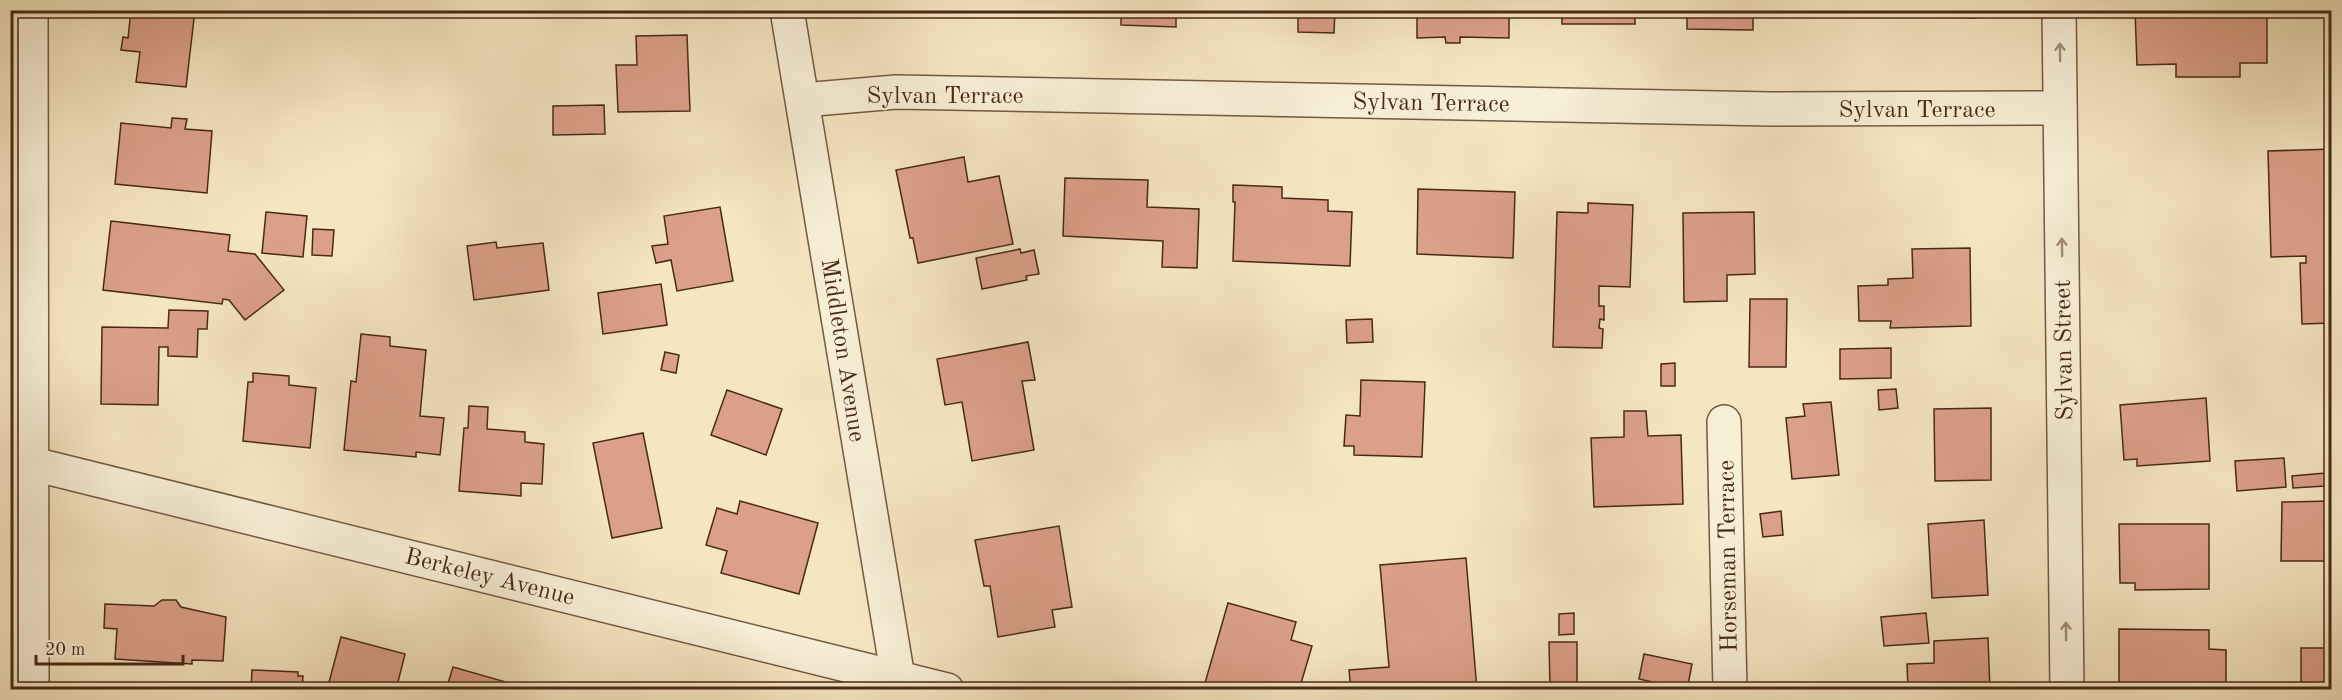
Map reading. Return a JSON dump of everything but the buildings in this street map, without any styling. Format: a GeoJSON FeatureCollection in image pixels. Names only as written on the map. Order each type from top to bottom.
{"type":"FeatureCollection","features":[{"type":"Feature","properties":{"kind":"street","name":"Middleton Avenue"},"geometry":{"type":"LineString","coordinates":[[787,10],[898,683]]}},
{"type":"Feature","properties":{"kind":"street","name":"Sylvan Street"},"geometry":{"type":"LineString","coordinates":[[2059,10],[2067,690]]}},
{"type":"Feature","properties":{"kind":"street"},"geometry":{"type":"LineString","coordinates":[[24,16],[33,464],[32,690]]}},
{"type":"Feature","properties":{"kind":"street","name":"Sylvan Terrace"},"geometry":{"type":"LineString","coordinates":[[802,100],[896,92],[1771,109],[2061,108]]}},
{"type":"Feature","properties":{"kind":"street","name":"Horseman Terrace"},"geometry":{"type":"LineString","coordinates":[[1724,422],[1730,690]]}},
{"type":"Feature","properties":{"kind":"street","name":"Berkeley Avenue"},"geometry":{"type":"LineString","coordinates":[[33,464],[898,683],[947,690]]}}]}
